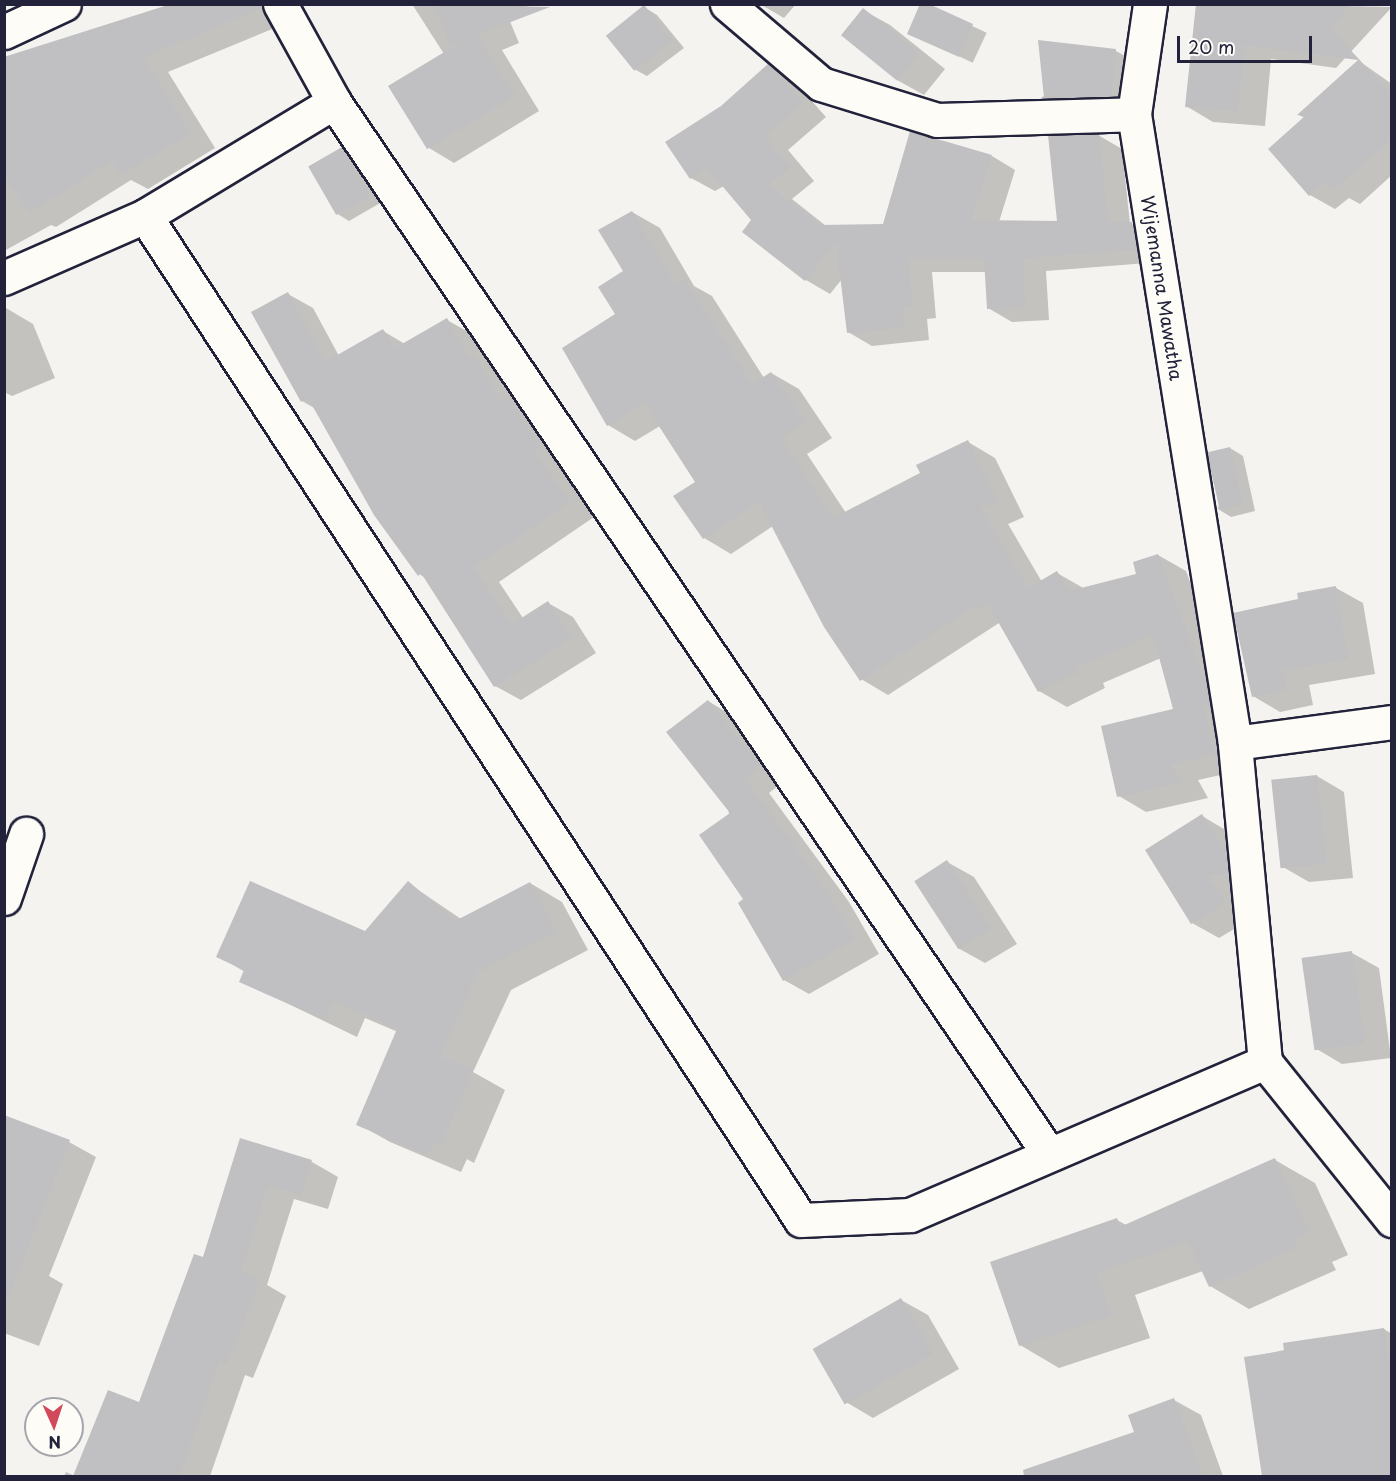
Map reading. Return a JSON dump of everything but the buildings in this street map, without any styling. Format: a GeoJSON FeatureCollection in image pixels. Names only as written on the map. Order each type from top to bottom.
{"type":"FeatureCollection","features":[{"type":"Feature","properties":{"kind":"street"},"geometry":{"type":"LineString","coordinates":[[4,32],[64,4]]}},
{"type":"Feature","properties":{"kind":"street"},"geometry":{"type":"LineString","coordinates":[[280,4],[334,102],[1049,1154]]}},
{"type":"Feature","properties":{"kind":"street"},"geometry":{"type":"LineString","coordinates":[[727,4],[821,84],[938,120],[1134,114]]}},
{"type":"Feature","properties":{"kind":"street","name":"Wijemanna Mawatha"},"geometry":{"type":"LineString","coordinates":[[1150,4],[1134,114],[1235,743],[1265,1062]]}},
{"type":"Feature","properties":{"kind":"street"},"geometry":{"type":"LineString","coordinates":[[4,278],[145,216],[334,102]]}},
{"type":"Feature","properties":{"kind":"street"},"geometry":{"type":"LineString","coordinates":[[145,216],[801,1220],[910,1215],[1265,1062],[1392,1220]]}},
{"type":"Feature","properties":{"kind":"street"},"geometry":{"type":"LineString","coordinates":[[1235,743],[1392,722]]}},
{"type":"Feature","properties":{"kind":"street"},"geometry":{"type":"LineString","coordinates":[[4,898],[26,834]]}}]}
